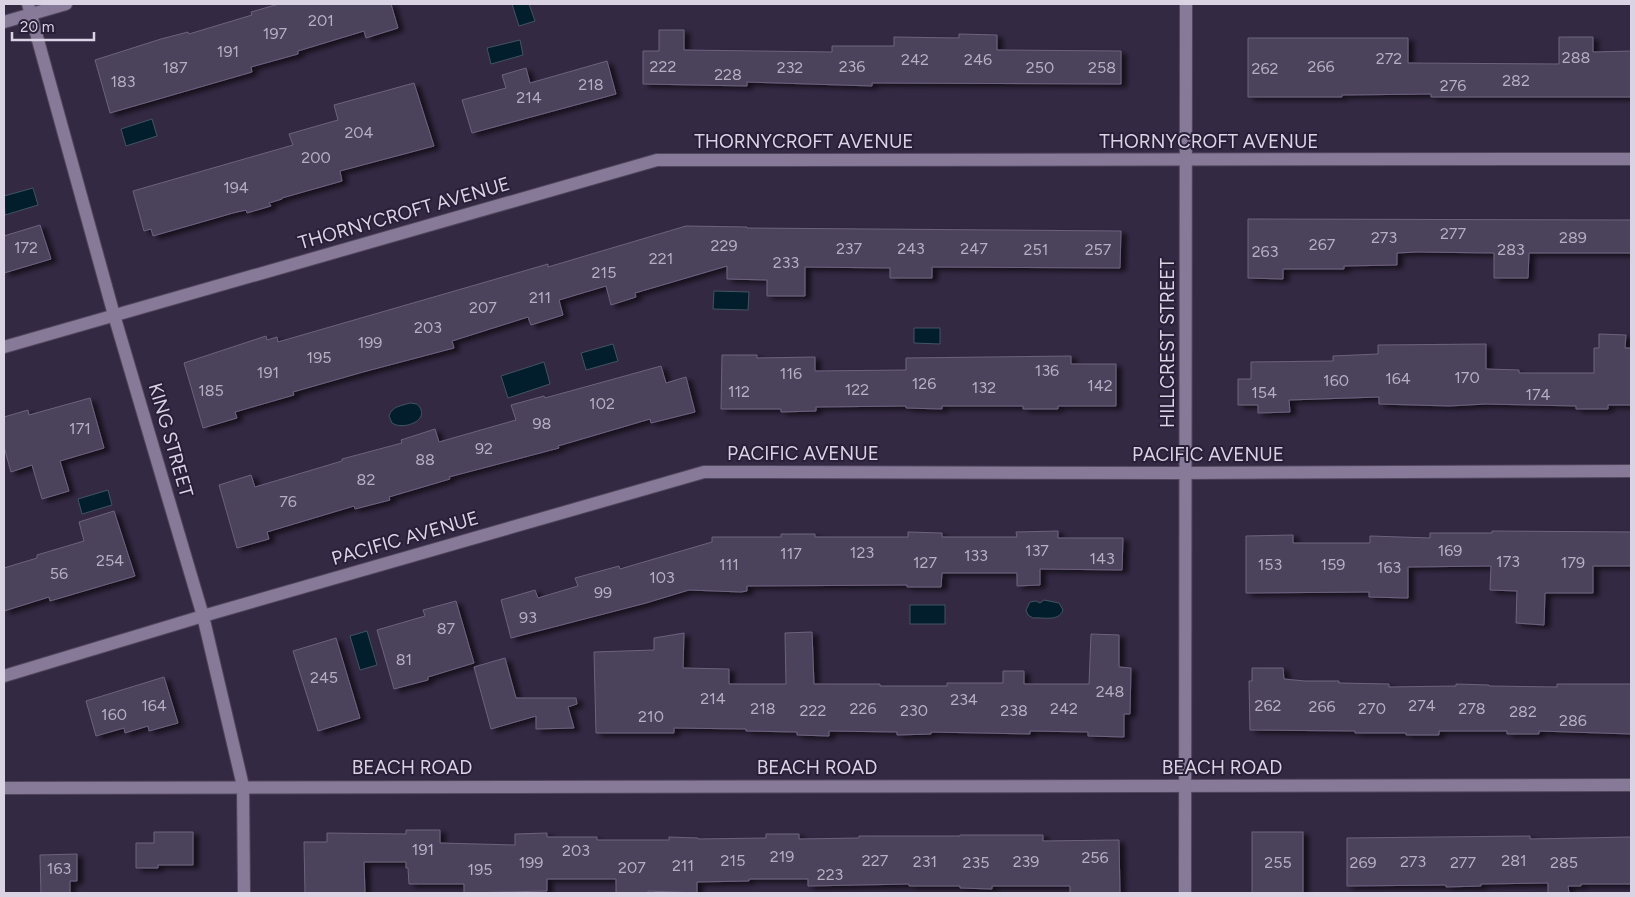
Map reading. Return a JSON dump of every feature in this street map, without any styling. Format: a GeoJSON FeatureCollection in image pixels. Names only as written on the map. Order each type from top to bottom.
{"type":"FeatureCollection","features":[{"type":"Feature","properties":{"kind":"street"},"geometry":{"type":"LineString","coordinates":[[4,22],[29,9],[66,4]]}},
{"type":"Feature","properties":{"kind":"street","name":"HILLCREST STREET"},"geometry":{"type":"LineString","coordinates":[[1185,893],[1186,4]]}},
{"type":"Feature","properties":{"kind":"street","name":"KING STREET"},"geometry":{"type":"LineString","coordinates":[[29,9],[114,315],[203,616],[243,786],[244,893]]}},
{"type":"Feature","properties":{"kind":"street","name":"THORNYCROFT AVENUE"},"geometry":{"type":"LineString","coordinates":[[4,347],[657,160],[1631,159]]}},
{"type":"Feature","properties":{"kind":"street","name":"PACIFIC AVENUE"},"geometry":{"type":"LineString","coordinates":[[4,676],[203,616],[704,472],[1185,473],[1631,471]]}},
{"type":"Feature","properties":{"kind":"street","name":"BEACH ROAD"},"geometry":{"type":"LineString","coordinates":[[4,788],[243,786],[1631,785]]}},
{"type":"Feature","properties":{"kind":"water"},"geometry":{"type":"Polygon","coordinates":[[[512,4],[529,4],[535,21],[519,26],[512,4]]]}},
{"type":"Feature","properties":{"kind":"water"},"geometry":{"type":"Polygon","coordinates":[[[520,40],[523,55],[491,64],[487,48],[520,40]]]}},
{"type":"Feature","properties":{"kind":"water"},"geometry":{"type":"Polygon","coordinates":[[[152,119],[157,136],[126,146],[121,129],[152,119]]]}},
{"type":"Feature","properties":{"kind":"water"},"geometry":{"type":"Polygon","coordinates":[[[33,188],[38,205],[5,215],[4,196],[33,188]]]}},
{"type":"Feature","properties":{"kind":"water"},"geometry":{"type":"Polygon","coordinates":[[[714,291],[749,292],[748,310],[713,309],[714,291]]]}},
{"type":"Feature","properties":{"kind":"water"},"geometry":{"type":"Polygon","coordinates":[[[914,328],[940,328],[940,344],[914,343],[914,328]]]}},
{"type":"Feature","properties":{"kind":"water"},"geometry":{"type":"Polygon","coordinates":[[[613,344],[618,361],[586,370],[581,353],[613,344]]]}},
{"type":"Feature","properties":{"kind":"water"},"geometry":{"type":"Polygon","coordinates":[[[544,362],[550,384],[508,398],[501,376],[544,362]]]}},
{"type":"Feature","properties":{"kind":"water"},"geometry":{"type":"Polygon","coordinates":[[[410,403],[417,404],[421,410],[419,419],[415,423],[403,426],[392,423],[389,416],[392,410],[410,403]]]}},
{"type":"Feature","properties":{"kind":"water"},"geometry":{"type":"Polygon","coordinates":[[[108,490],[112,505],[82,514],[78,499],[108,490]]]}},
{"type":"Feature","properties":{"kind":"water"},"geometry":{"type":"Polygon","coordinates":[[[1044,600],[1059,603],[1063,610],[1061,614],[1054,618],[1033,618],[1028,615],[1026,610],[1030,602],[1036,601],[1040,603],[1044,600]]]}},
{"type":"Feature","properties":{"kind":"water"},"geometry":{"type":"Polygon","coordinates":[[[910,605],[945,605],[945,624],[910,624],[910,605]]]}},
{"type":"Feature","properties":{"kind":"water"},"geometry":{"type":"Polygon","coordinates":[[[367,631],[377,665],[360,670],[350,636],[367,631]]]}},
{"type":"Feature","properties":{"kind":"building"},"geometry":{"type":"Polygon","coordinates":[[[279,4],[391,4],[398,28],[366,38],[364,31],[298,51],[298,54],[251,67],[252,72],[110,113],[95,60],[161,39],[188,32],[189,34],[252,15],[251,12],[279,4]]]}},
{"type":"Feature","properties":{"kind":"building"},"geometry":{"type":"Polygon","coordinates":[[[659,30],[684,30],[684,50],[832,52],[832,46],[894,46],[894,37],[959,38],[959,34],[997,35],[997,50],[1121,51],[1121,84],[872,83],[872,86],[747,82],[747,86],[643,84],[643,51],[659,51],[659,30]]]}},
{"type":"Feature","properties":{"kind":"building"},"geometry":{"type":"Polygon","coordinates":[[[1559,37],[1593,37],[1593,52],[1631,51],[1631,97],[1431,97],[1431,94],[1342,95],[1342,97],[1248,97],[1248,38],[1408,38],[1408,63],[1559,64],[1559,37]]]}},
{"type":"Feature","properties":{"kind":"building"},"geometry":{"type":"Polygon","coordinates":[[[607,61],[616,94],[472,133],[462,100],[506,88],[502,75],[526,68],[530,83],[607,61]]]}},
{"type":"Feature","properties":{"kind":"building"},"geometry":{"type":"Polygon","coordinates":[[[414,83],[434,146],[340,171],[342,181],[282,198],[269,203],[271,206],[247,213],[246,210],[233,213],[153,236],[151,229],[144,231],[133,191],[293,145],[289,134],[338,120],[334,105],[414,83]]]}},
{"type":"Feature","properties":{"kind":"building"},"geometry":{"type":"Polygon","coordinates":[[[1248,219],[1631,220],[1631,253],[1529,253],[1528,278],[1494,278],[1494,253],[1417,252],[1397,253],[1397,265],[1344,266],[1344,269],[1283,269],[1283,279],[1248,278],[1248,219]]]}},
{"type":"Feature","properties":{"kind":"building"},"geometry":{"type":"Polygon","coordinates":[[[40,225],[51,259],[4,273],[4,236],[40,225]]]}},
{"type":"Feature","properties":{"kind":"building"},"geometry":{"type":"Polygon","coordinates":[[[686,226],[1121,231],[1120,268],[932,267],[932,278],[890,278],[890,268],[805,267],[805,296],[767,296],[767,280],[727,279],[727,266],[635,293],[636,297],[611,305],[606,286],[559,300],[563,315],[531,325],[528,317],[452,341],[454,348],[293,392],[294,395],[235,412],[237,418],[203,428],[184,363],[266,336],[267,340],[277,337],[278,342],[548,264],[548,267],[686,226]]]}},
{"type":"Feature","properties":{"kind":"building"},"geometry":{"type":"Polygon","coordinates":[[[1599,334],[1626,335],[1625,348],[1631,348],[1631,405],[1608,405],[1608,409],[1576,409],[1576,406],[1379,404],[1379,397],[1289,400],[1290,412],[1258,413],[1258,405],[1238,405],[1238,379],[1251,379],[1251,362],[1333,361],[1333,356],[1378,354],[1378,345],[1486,344],[1486,369],[1519,370],[1519,373],[1594,373],[1594,348],[1599,348],[1599,334]]]}},
{"type":"Feature","properties":{"kind":"building"},"geometry":{"type":"Polygon","coordinates":[[[722,355],[757,355],[757,358],[815,357],[815,371],[906,370],[906,358],[1071,356],[1071,364],[1116,364],[1116,406],[1058,406],[1058,409],[1023,409],[1023,406],[942,406],[942,409],[906,408],[906,406],[816,407],[816,411],[781,412],[781,409],[721,409],[722,355]]]}},
{"type":"Feature","properties":{"kind":"building"},"geometry":{"type":"Polygon","coordinates":[[[661,366],[666,383],[686,377],[695,412],[651,423],[650,419],[558,446],[559,448],[449,477],[450,479],[389,497],[390,500],[355,509],[354,506],[267,532],[269,539],[237,548],[219,485],[251,475],[255,487],[342,461],[342,459],[402,443],[401,440],[435,429],[439,442],[516,420],[511,405],[544,396],[545,398],[661,366]]]}},
{"type":"Feature","properties":{"kind":"building"},"geometry":{"type":"Polygon","coordinates":[[[90,398],[104,448],[60,461],[69,491],[42,499],[32,465],[11,472],[4,447],[4,417],[28,410],[29,415],[90,398]]]}},
{"type":"Feature","properties":{"kind":"building"},"geometry":{"type":"Polygon","coordinates":[[[114,511],[135,576],[50,601],[49,597],[4,611],[4,568],[37,558],[37,555],[84,541],[79,522],[114,511]]]}},
{"type":"Feature","properties":{"kind":"building"},"geometry":{"type":"Polygon","coordinates":[[[1058,531],[1058,538],[1123,538],[1122,570],[1040,569],[1040,585],[1017,586],[1017,573],[942,573],[941,587],[907,587],[907,585],[747,586],[747,591],[741,592],[689,590],[511,638],[501,600],[535,590],[538,598],[578,586],[575,578],[619,566],[620,569],[712,542],[712,537],[781,537],[781,534],[815,534],[815,537],[908,537],[908,532],[942,533],[942,537],[1017,537],[1016,532],[1058,531]]]}},
{"type":"Feature","properties":{"kind":"building"},"geometry":{"type":"Polygon","coordinates":[[[1492,531],[1631,532],[1631,566],[1593,566],[1593,593],[1545,593],[1544,625],[1516,623],[1517,591],[1490,590],[1491,566],[1408,567],[1408,598],[1369,597],[1369,592],[1246,593],[1246,536],[1293,535],[1293,543],[1370,543],[1370,536],[1430,538],[1430,533],[1492,533],[1492,531]]]}},
{"type":"Feature","properties":{"kind":"building"},"geometry":{"type":"Polygon","coordinates":[[[456,601],[474,663],[428,677],[428,680],[394,689],[377,630],[425,616],[423,610],[456,601]]]}},
{"type":"Feature","properties":{"kind":"building"},"geometry":{"type":"Polygon","coordinates":[[[812,632],[814,684],[880,684],[880,686],[947,686],[947,683],[1003,683],[1003,671],[1024,671],[1024,684],[1089,684],[1091,634],[1119,635],[1119,667],[1131,668],[1130,714],[1124,714],[1124,737],[1088,736],[1088,732],[1030,731],[1030,734],[931,732],[931,734],[897,735],[897,732],[829,731],[829,736],[797,735],[797,732],[746,731],[746,729],[674,728],[674,733],[596,733],[594,652],[654,650],[654,638],[684,633],[683,668],[729,669],[729,684],[786,684],[785,633],[812,632]]]}},
{"type":"Feature","properties":{"kind":"building"},"geometry":{"type":"Polygon","coordinates":[[[336,638],[360,718],[318,731],[293,651],[336,638]]]}},
{"type":"Feature","properties":{"kind":"building"},"geometry":{"type":"Polygon","coordinates":[[[505,658],[516,698],[576,698],[577,704],[568,707],[574,728],[536,729],[536,716],[491,729],[474,667],[505,658]]]}},
{"type":"Feature","properties":{"kind":"building"},"geometry":{"type":"Polygon","coordinates":[[[1252,668],[1283,668],[1284,679],[1389,684],[1389,687],[1456,686],[1456,684],[1557,687],[1557,684],[1631,684],[1631,734],[1539,731],[1539,734],[1507,734],[1507,731],[1439,731],[1439,735],[1406,735],[1406,733],[1355,733],[1355,731],[1250,730],[1249,681],[1252,681],[1252,668]]]}},
{"type":"Feature","properties":{"kind":"building"},"geometry":{"type":"Polygon","coordinates":[[[164,677],[178,723],[149,731],[148,726],[125,733],[124,728],[96,736],[86,701],[164,677]]]}},
{"type":"Feature","properties":{"kind":"building"},"geometry":{"type":"Polygon","coordinates":[[[406,830],[440,830],[440,843],[515,845],[515,834],[547,833],[547,837],[597,837],[597,840],[669,840],[669,837],[698,839],[766,838],[766,834],[799,834],[799,839],[859,838],[859,836],[1043,835],[1043,841],[1119,840],[1120,893],[1070,893],[1070,886],[992,886],[992,889],[960,888],[960,886],[909,886],[909,884],[808,886],[808,879],[749,879],[749,881],[697,882],[697,893],[648,891],[648,893],[616,893],[616,879],[547,879],[547,891],[464,893],[464,884],[409,884],[406,862],[364,862],[365,893],[305,893],[304,842],[327,842],[327,833],[406,834],[406,830]]]}},
{"type":"Feature","properties":{"kind":"building"},"geometry":{"type":"Polygon","coordinates":[[[154,832],[193,832],[193,865],[158,865],[158,868],[136,868],[136,843],[154,843],[154,832]]]}},
{"type":"Feature","properties":{"kind":"building"},"geometry":{"type":"Polygon","coordinates":[[[1252,832],[1303,832],[1303,893],[1252,893],[1252,832]]]}},
{"type":"Feature","properties":{"kind":"building"},"geometry":{"type":"Polygon","coordinates":[[[1530,836],[1530,839],[1631,837],[1631,884],[1581,884],[1581,886],[1568,886],[1569,893],[1548,893],[1548,883],[1481,884],[1481,886],[1446,887],[1446,885],[1347,886],[1347,838],[1530,836]]]}},
{"type":"Feature","properties":{"kind":"building"},"geometry":{"type":"Polygon","coordinates":[[[77,854],[77,881],[70,881],[70,893],[41,893],[40,855],[77,854]]]}}]}
